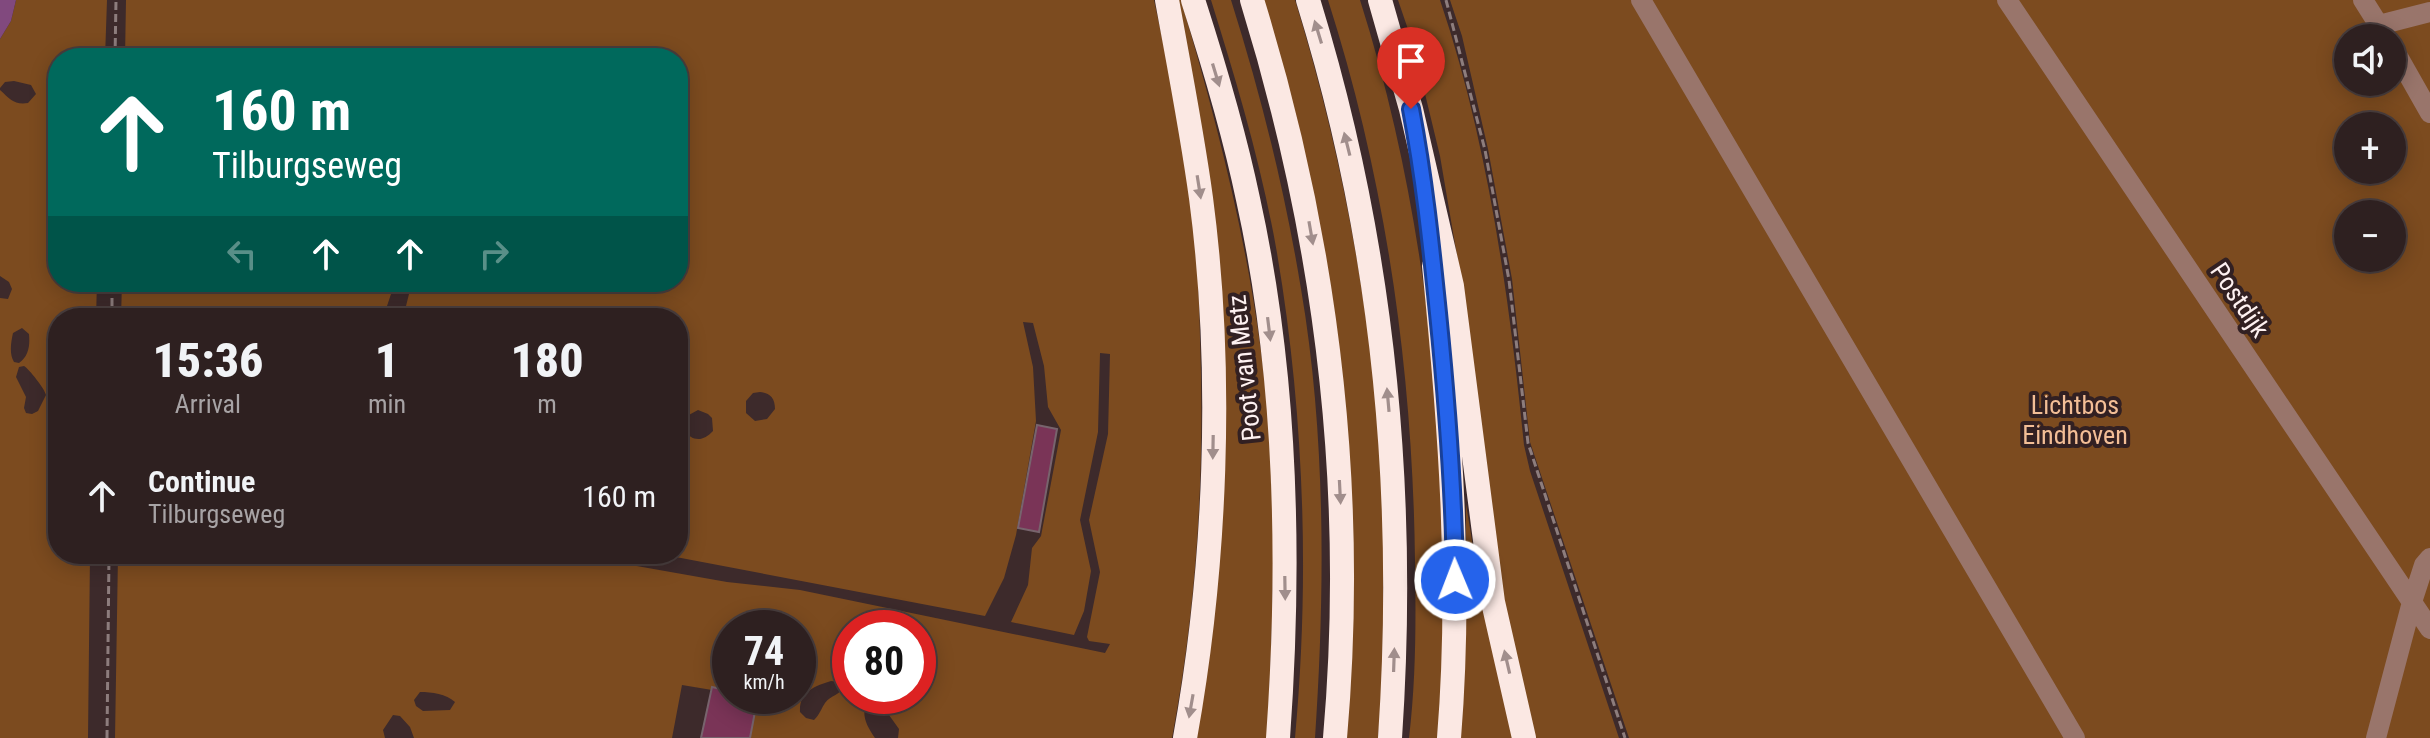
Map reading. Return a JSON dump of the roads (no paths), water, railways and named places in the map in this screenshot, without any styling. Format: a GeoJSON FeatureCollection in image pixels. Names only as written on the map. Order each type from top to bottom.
{"type":"FeatureCollection","features":[{"type":"Feature","properties":{"kind":"highway"},"geometry":{"type":"LineString","coordinates":[[1167,0],[1201,201],[1210,293],[1214,407],[1212,500],[1193,692],[1185,738]]}},
{"type":"Feature","properties":{"kind":"highway","name":"Poot van Metz"},"geometry":{"type":"LineString","coordinates":[[1193,0],[1249,200],[1267,307],[1279,413],[1285,604],[1278,738]]}},
{"type":"Feature","properties":{"kind":"highway"},"geometry":{"type":"LineString","coordinates":[[1252,0],[1275,75],[1309,222],[1334,403],[1341,505],[1342,601],[1335,738]]}},
{"type":"Feature","properties":{"kind":"highway"},"geometry":{"type":"LineString","coordinates":[[1308,0],[1328,63],[1354,174],[1365,230],[1388,405],[1397,554],[1390,738]]}},
{"type":"Feature","properties":{"kind":"highway"},"geometry":{"type":"LineString","coordinates":[[1380,0],[1411,109],[1454,297],[1493,602],[1524,738]]}},
{"type":"Feature","properties":{"kind":"highway"},"geometry":{"type":"LineString","coordinates":[[1423,169],[1446,386],[1454,501],[1456,607],[1449,738]]}},
{"type":"Feature","properties":{"kind":"street"},"geometry":{"type":"LineString","coordinates":[[1641,0],[2075,738]]}},
{"type":"Feature","properties":{"kind":"street","name":"Postdijk"},"geometry":{"type":"LineString","coordinates":[[2007,0],[2430,629]]}},
{"type":"Feature","properties":{"kind":"street"},"geometry":{"type":"LineString","coordinates":[[2363,0],[2378,24]]}},
{"type":"Feature","properties":{"kind":"street"},"geometry":{"type":"LineString","coordinates":[[2402,24],[2430,12]]}},
{"type":"Feature","properties":{"kind":"street"},"geometry":{"type":"LineString","coordinates":[[2406,71],[2430,113]]}},
{"type":"Feature","properties":{"kind":"street"},"geometry":{"type":"LineString","coordinates":[[2376,738],[2412,602],[2424,565],[2430,558]]}},
{"type":"Feature","properties":{"kind":"park label","name":"Lichtbos Eindhoven"},"geometry":{"type":"Point","coordinates":[2075,420]}}]}
